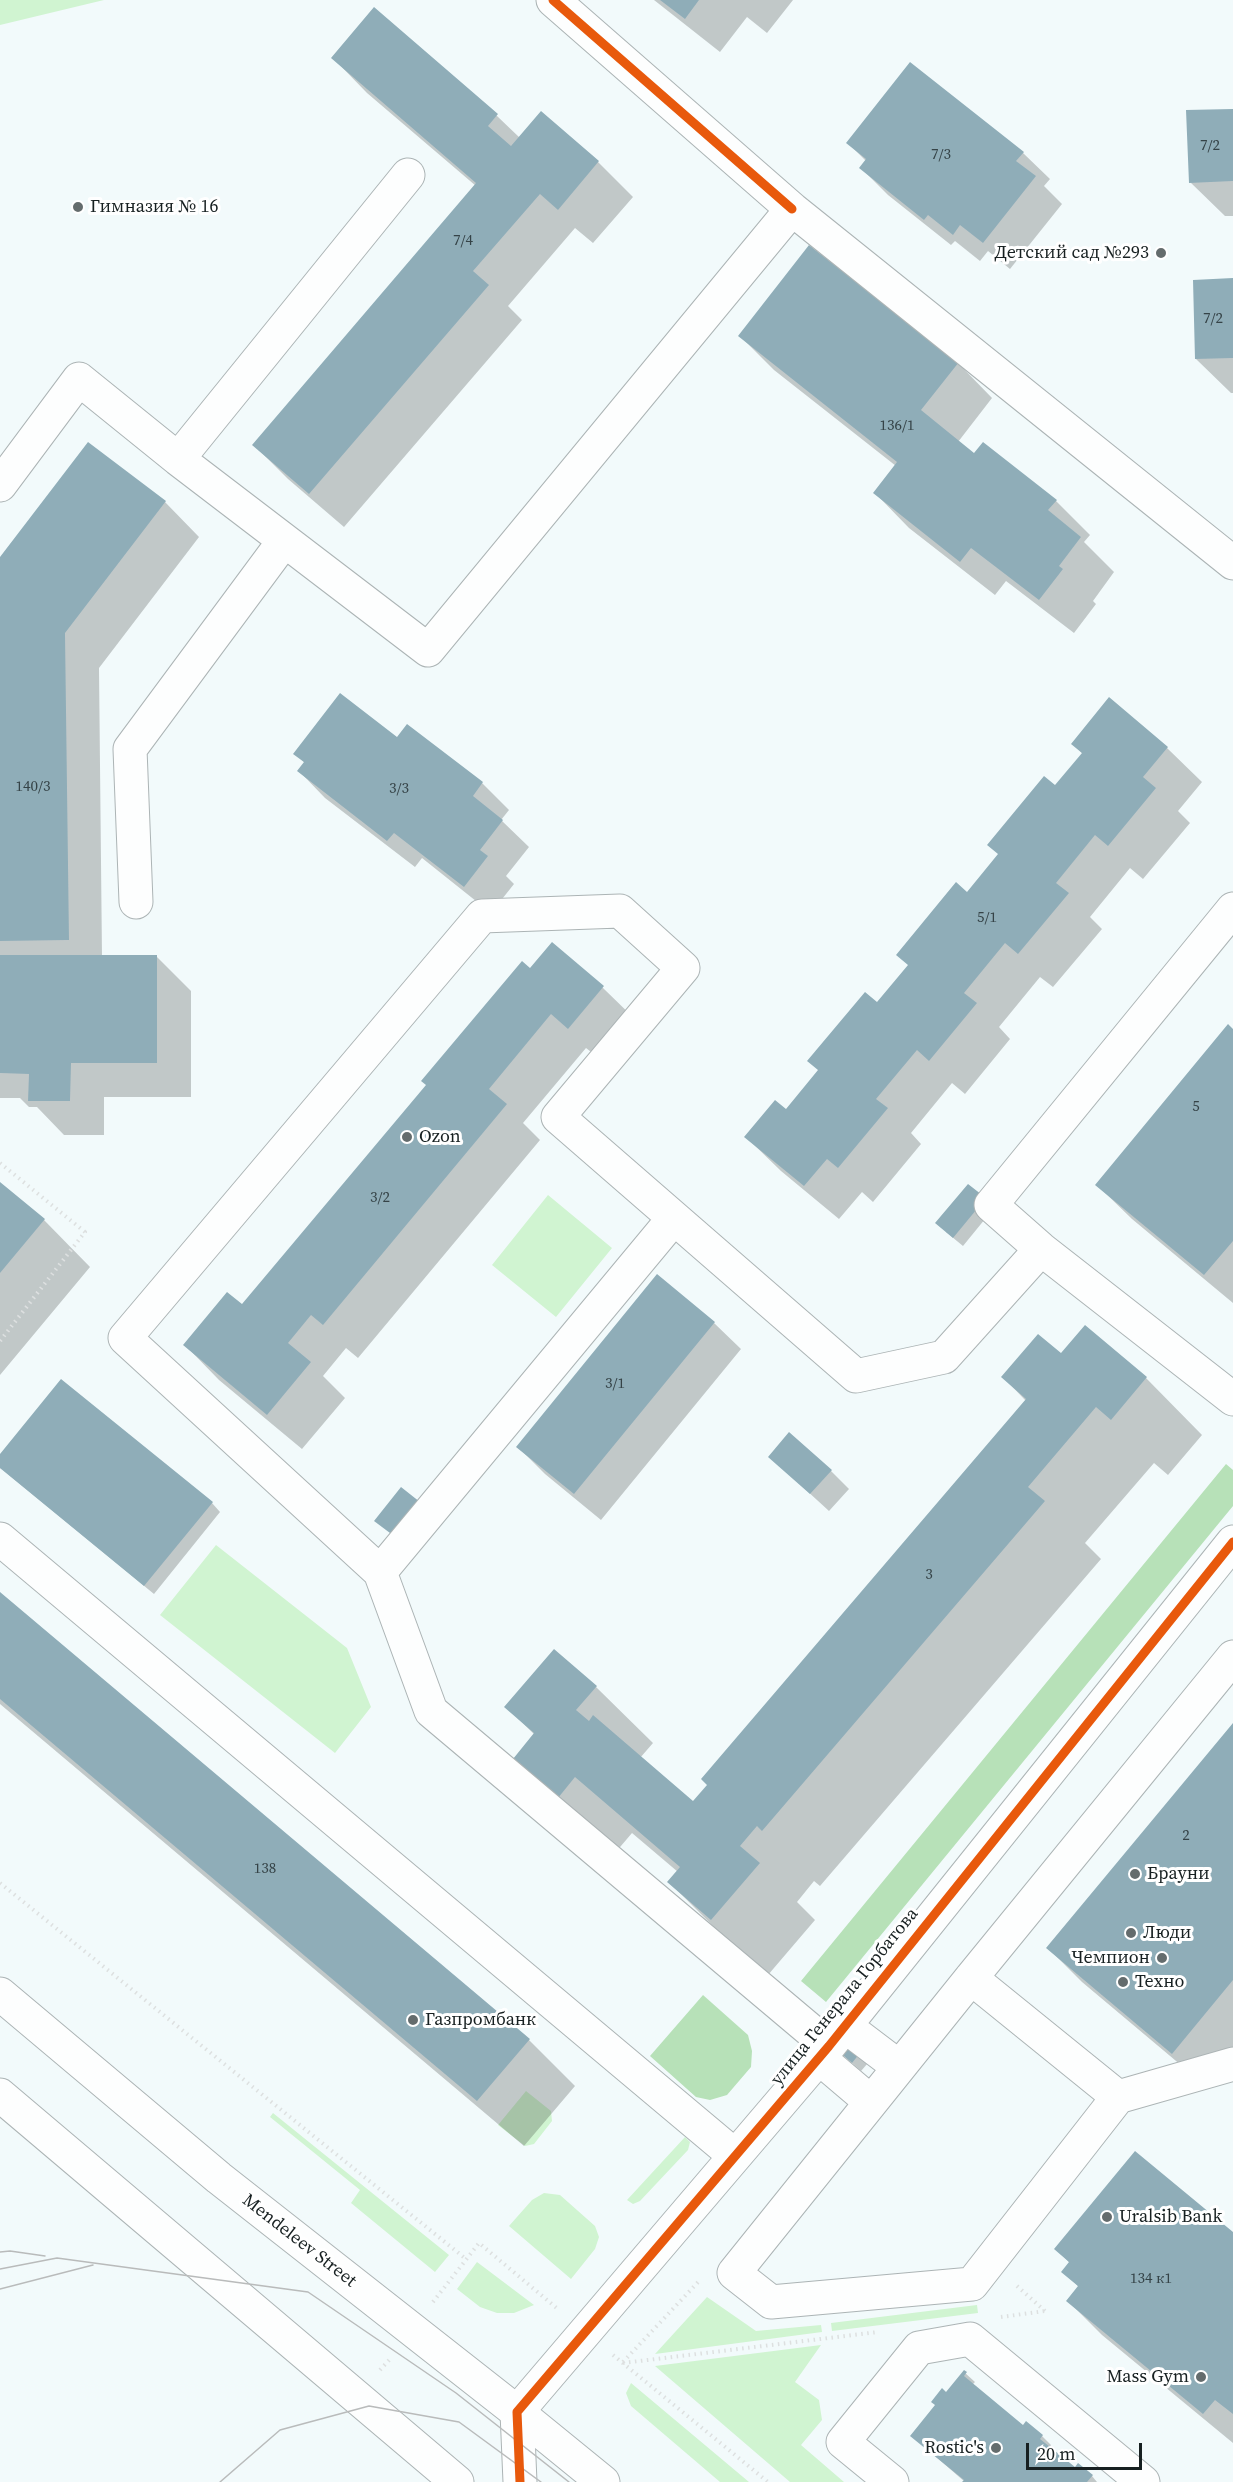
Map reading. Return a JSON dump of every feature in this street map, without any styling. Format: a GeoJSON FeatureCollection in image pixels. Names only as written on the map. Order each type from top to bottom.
{"type":"FeatureCollection","features":[{"type":"Feature","properties":{"kind":"street"},"geometry":{"type":"LineString","coordinates":[[553,0],[792,209],[1233,563]]}},
{"type":"Feature","properties":{"kind":"street"},"geometry":{"type":"LineString","coordinates":[[178,459],[408,175]]}},
{"type":"Feature","properties":{"kind":"street"},"geometry":{"type":"LineString","coordinates":[[0,485],[79,379],[178,459],[428,650],[792,209]]}},
{"type":"Feature","properties":{"kind":"street"},"geometry":{"type":"LineString","coordinates":[[136,902],[130,749],[285,541]]}},
{"type":"Feature","properties":{"kind":"street"},"geometry":{"type":"LineString","coordinates":[[1233,909],[991,1205],[1041,1249],[1233,1399]]}},
{"type":"Feature","properties":{"kind":"street"},"geometry":{"type":"LineString","coordinates":[[871,2102],[830,2043],[431,1711],[380,1572],[125,1338],[482,916],[620,911],[683,968],[558,1117],[856,1376],[944,1357],[1041,1249]]}},
{"type":"Feature","properties":{"kind":"street"},"geometry":{"type":"LineString","coordinates":[[380,1572],[674,1218]]}},
{"type":"Feature","properties":{"kind":"street"},"geometry":{"type":"LineString","coordinates":[[0,1539],[734,2155]]}},
{"type":"Feature","properties":{"kind":"street","name":"улица Генерала Горбатова"},"geometry":{"type":"LineString","coordinates":[[517,2412],[830,2043],[1233,1542]]}},
{"type":"Feature","properties":{"kind":"street"},"geometry":{"type":"LineString","coordinates":[[1233,1657],[970,1978],[734,2273],[771,2302],[972,2284],[1118,2097],[1233,2064]]}},
{"type":"Feature","properties":{"kind":"street"},"geometry":{"type":"LineString","coordinates":[[970,1978],[1118,2097]]}},
{"type":"Feature","properties":{"kind":"street","name":"Mendeleev Street"},"geometry":{"type":"LineString","coordinates":[[0,1994],[219,2178],[603,2482]]}},
{"type":"Feature","properties":{"kind":"street"},"geometry":{"type":"LineString","coordinates":[[830,2043],[899,2067]]}},
{"type":"Feature","properties":{"kind":"street"},"geometry":{"type":"LineString","coordinates":[[0,2096],[457,2482]]}},
{"type":"Feature","properties":{"kind":"street"},"geometry":{"type":"LineString","coordinates":[[892,2482],[843,2442],[919,2348],[970,2339],[1143,2482]]}},
{"type":"Feature","properties":{"kind":"street"},"geometry":{"type":"LineString","coordinates":[[517,2412],[520,2482]]}},
{"type":"Feature","properties":{"kind":"path"},"geometry":{"type":"LineString","coordinates":[[0,1163],[85,1232],[0,1341]]}},
{"type":"Feature","properties":{"kind":"path"},"geometry":{"type":"LineString","coordinates":[[0,1883],[466,2259]]}},
{"type":"Feature","properties":{"kind":"path"},"geometry":{"type":"LineString","coordinates":[[391,2358],[478,2243],[768,2482]]}},
{"type":"Feature","properties":{"kind":"path"},"geometry":{"type":"LineString","coordinates":[[622,2363],[726,2253],[740,2266]]}},
{"type":"Feature","properties":{"kind":"path"},"geometry":{"type":"LineString","coordinates":[[1000,2317],[1045,2312]]}},
{"type":"Feature","properties":{"kind":"path"},"geometry":{"type":"LineString","coordinates":[[622,2363],[886,2331]]}},
{"type":"Feature","properties":{"kind":"green space"},"geometry":{"type":"Polygon","coordinates":[[[0,0],[104,0],[0,25],[0,0]]]}},
{"type":"Feature","properties":{"kind":"green space"},"geometry":{"type":"Polygon","coordinates":[[[548,1195],[612,1248],[556,1317],[492,1265],[548,1195]]]}},
{"type":"Feature","properties":{"kind":"green space"},"geometry":{"type":"Polygon","coordinates":[[[1226,1464],[1233,1470],[1233,1506],[826,2002],[801,1981],[1226,1464]]]}},
{"type":"Feature","properties":{"kind":"green space"},"geometry":{"type":"Polygon","coordinates":[[[216,1545],[347,1648],[371,1707],[335,1753],[160,1615],[216,1545]]]}},
{"type":"Feature","properties":{"kind":"green space"},"geometry":{"type":"Polygon","coordinates":[[[703,1995],[748,2035],[752,2051],[751,2067],[727,2095],[710,2100],[696,2097],[650,2056],[703,1995]]]}},
{"type":"Feature","properties":{"kind":"green space"},"geometry":{"type":"Polygon","coordinates":[[[526,2091],[551,2111],[552,2121],[534,2144],[525,2146],[498,2125],[526,2091]]]}},
{"type":"Feature","properties":{"kind":"green space"},"geometry":{"type":"Polygon","coordinates":[[[273,2113],[449,2255],[435,2272],[351,2203],[360,2190],[270,2117],[273,2113]]]}},
{"type":"Feature","properties":{"kind":"green space"},"geometry":{"type":"Polygon","coordinates":[[[685,2137],[690,2142],[688,2150],[640,2201],[633,2204],[627,2200],[685,2137]]]}},
{"type":"Feature","properties":{"kind":"green space"},"geometry":{"type":"Polygon","coordinates":[[[544,2193],[560,2195],[595,2226],[599,2237],[595,2249],[571,2279],[509,2226],[532,2200],[544,2193]]]}},
{"type":"Feature","properties":{"kind":"green space"},"geometry":{"type":"Polygon","coordinates":[[[477,2262],[534,2305],[514,2313],[497,2313],[480,2307],[457,2289],[477,2262]]]}},
{"type":"Feature","properties":{"kind":"green space"},"geometry":{"type":"Polygon","coordinates":[[[707,2297],[756,2331],[821,2325],[822,2332],[655,2354],[707,2297]]]}},
{"type":"Feature","properties":{"kind":"green space"},"geometry":{"type":"Polygon","coordinates":[[[977,2305],[978,2313],[832,2331],[831,2323],[977,2305]]]}},
{"type":"Feature","properties":{"kind":"green space"},"geometry":{"type":"Polygon","coordinates":[[[821,2345],[795,2382],[819,2400],[822,2420],[801,2445],[844,2482],[790,2482],[655,2366],[821,2345]]]}},
{"type":"Feature","properties":{"kind":"green space"},"geometry":{"type":"Polygon","coordinates":[[[631,2383],[749,2482],[720,2482],[631,2406],[626,2393],[631,2383]]]}},
{"type":"Feature","properties":{"kind":"building"},"geometry":{"type":"Polygon","coordinates":[[[660,0],[699,0],[685,19],[660,0]]]}},
{"type":"Feature","properties":{"kind":"building"},"geometry":{"type":"Polygon","coordinates":[[[374,7],[498,114],[488,126],[511,146],[541,111],[599,161],[558,210],[540,194],[473,271],[489,285],[309,494],[252,445],[476,183],[331,58],[374,7]]]}},
{"type":"Feature","properties":{"kind":"building"},"geometry":{"type":"Polygon","coordinates":[[[910,62],[1024,152],[1016,161],[1036,176],[983,243],[960,225],[953,235],[928,215],[924,220],[859,168],[866,159],[846,143],[910,62]]]}},
{"type":"Feature","properties":{"kind":"building"},"geometry":{"type":"Polygon","coordinates":[[[1233,109],[1233,181],[1189,183],[1186,110],[1233,109]]]}},
{"type":"Feature","properties":{"kind":"building"},"geometry":{"type":"Polygon","coordinates":[[[809,245],[959,362],[921,410],[974,453],[983,442],[1057,500],[1048,510],[1081,537],[1059,566],[1063,569],[1039,600],[971,548],[960,562],[873,493],[897,462],[738,336],[809,245]]]}},
{"type":"Feature","properties":{"kind":"building"},"geometry":{"type":"Polygon","coordinates":[[[1233,278],[1233,358],[1195,359],[1193,280],[1233,278]]]}},
{"type":"Feature","properties":{"kind":"building"},"geometry":{"type":"Polygon","coordinates":[[[88,442],[166,501],[65,633],[69,940],[0,941],[0,557],[88,442]]]}},
{"type":"Feature","properties":{"kind":"building"},"geometry":{"type":"Polygon","coordinates":[[[340,693],[397,737],[407,724],[483,782],[473,796],[503,820],[480,850],[488,856],[464,887],[394,833],[387,841],[297,771],[304,762],[293,754],[340,693]]]}},
{"type":"Feature","properties":{"kind":"building"},"geometry":{"type":"Polygon","coordinates":[[[1109,697],[1168,747],[1143,777],[1156,788],[1108,846],[1095,835],[1056,883],[1069,893],[1018,954],[1005,943],[964,993],[977,1003],[929,1061],[917,1050],[876,1099],[888,1108],[838,1168],[827,1159],[804,1186],[744,1137],[775,1100],[786,1109],[818,1070],[807,1061],[865,992],[877,1002],[908,965],[896,955],[956,882],[967,892],[998,854],[987,845],[1044,776],[1055,785],[1082,753],[1071,744],[1109,697]]]}},
{"type":"Feature","properties":{"kind":"building"},"geometry":{"type":"Polygon","coordinates":[[[552,942],[604,986],[568,1029],[551,1014],[489,1089],[507,1104],[323,1325],[311,1315],[288,1343],[311,1362],[267,1415],[183,1345],[227,1292],[242,1304],[426,1085],[421,1081],[522,961],[530,968],[552,942]]]}},
{"type":"Feature","properties":{"kind":"building"},"geometry":{"type":"Polygon","coordinates":[[[0,955],[157,955],[157,1063],[71,1063],[70,1101],[28,1101],[29,1074],[0,1073],[0,955]]]}},
{"type":"Feature","properties":{"kind":"building"},"geometry":{"type":"Polygon","coordinates":[[[1228,1024],[1233,1029],[1233,1241],[1204,1275],[1095,1185],[1228,1024]]]}},
{"type":"Feature","properties":{"kind":"building"},"geometry":{"type":"Polygon","coordinates":[[[0,1182],[45,1219],[0,1273],[0,1182]]]}},
{"type":"Feature","properties":{"kind":"building"},"geometry":{"type":"Polygon","coordinates":[[[968,1184],[986,1198],[953,1238],[935,1223],[968,1184]]]}},
{"type":"Feature","properties":{"kind":"building"},"geometry":{"type":"Polygon","coordinates":[[[657,1274],[715,1322],[574,1494],[516,1447],[657,1274]]]}},
{"type":"Feature","properties":{"kind":"building"},"geometry":{"type":"Polygon","coordinates":[[[1085,1325],[1147,1377],[1111,1420],[1096,1407],[1028,1487],[1045,1501],[762,1831],[757,1826],[740,1846],[760,1863],[711,1920],[667,1882],[680,1867],[575,1777],[558,1798],[513,1759],[534,1733],[504,1707],[554,1649],[597,1686],[576,1710],[589,1721],[593,1715],[693,1801],[707,1785],[701,1779],[1026,1399],[1001,1377],[1038,1334],[1061,1353],[1085,1325]]]}},
{"type":"Feature","properties":{"kind":"building"},"geometry":{"type":"Polygon","coordinates":[[[61,1379],[213,1502],[144,1586],[0,1468],[0,1454],[61,1379]]]}},
{"type":"Feature","properties":{"kind":"building"},"geometry":{"type":"Polygon","coordinates":[[[789,1432],[832,1470],[810,1494],[768,1457],[789,1432]]]}},
{"type":"Feature","properties":{"kind":"building"},"geometry":{"type":"Polygon","coordinates":[[[401,1487],[425,1506],[398,1539],[374,1521],[401,1487]]]}},
{"type":"Feature","properties":{"kind":"building"},"geometry":{"type":"Polygon","coordinates":[[[0,1592],[530,2039],[477,2101],[0,1699],[0,1592]]]}},
{"type":"Feature","properties":{"kind":"building"},"geometry":{"type":"Polygon","coordinates":[[[1233,1723],[1233,1980],[1172,2054],[1046,1948],[1233,1723]]]}},
{"type":"Feature","properties":{"kind":"building"},"geometry":{"type":"Polygon","coordinates":[[[848,2043],[860,2053],[852,2063],[839,2052],[848,2043]]]}},
{"type":"Feature","properties":{"kind":"building"},"geometry":{"type":"Polygon","coordinates":[[[1135,2151],[1233,2232],[1233,2414],[1215,2400],[1203,2414],[1066,2301],[1078,2286],[1061,2272],[1069,2262],[1054,2249],[1135,2151]]]}},
{"type":"Feature","properties":{"kind":"building"},"geometry":{"type":"Polygon","coordinates":[[[964,2370],[967,2372],[964,2376],[1023,2425],[1026,2421],[1043,2435],[1040,2439],[1075,2467],[1078,2463],[1093,2475],[1087,2482],[962,2482],[964,2480],[910,2436],[935,2405],[931,2402],[942,2388],[946,2392],[964,2370]]]}},
{"type":"Feature","properties":{"kind":"tram line"},"geometry":{"type":"LineString","coordinates":[[0,2252],[10,2251],[45,2256]]}},
{"type":"Feature","properties":{"kind":"tram line"},"geometry":{"type":"LineString","coordinates":[[0,2269],[57,2258],[308,2292],[456,2393],[569,2482]]}},
{"type":"Feature","properties":{"kind":"tram line"},"geometry":{"type":"LineString","coordinates":[[0,2289],[93,2265]]}},
{"type":"Feature","properties":{"kind":"tram line"},"geometry":{"type":"LineString","coordinates":[[220,2482],[280,2430],[369,2406],[459,2422],[541,2482]]}},
{"type":"Feature","properties":{"kind":"cycle path"},"geometry":{"type":"LineString","coordinates":[[553,0],[792,209]]}},
{"type":"Feature","properties":{"kind":"cycle path"},"geometry":{"type":"LineString","coordinates":[[520,2482],[517,2412],[829,2046],[1233,1542]]}},
{"type":"Feature","properties":{"kind":"place","name":"Гимназия № 16"},"geometry":{"type":"Point","coordinates":[78,207]}},
{"type":"Feature","properties":{"kind":"place","name":"Детский сад №293"},"geometry":{"type":"Point","coordinates":[1161,253]}},
{"type":"Feature","properties":{"kind":"place","name":"Ozon"},"geometry":{"type":"Point","coordinates":[407,1137]}},
{"type":"Feature","properties":{"kind":"place","name":"Брауни"},"geometry":{"type":"Point","coordinates":[1135,1874]}},
{"type":"Feature","properties":{"kind":"place","name":"Люди"},"geometry":{"type":"Point","coordinates":[1131,1933]}},
{"type":"Feature","properties":{"kind":"place","name":"Чемпион"},"geometry":{"type":"Point","coordinates":[1162,1958]}},
{"type":"Feature","properties":{"kind":"place","name":"Техно"},"geometry":{"type":"Point","coordinates":[1123,1982]}},
{"type":"Feature","properties":{"kind":"place","name":"Газпромбанк"},"geometry":{"type":"Point","coordinates":[413,2020]}},
{"type":"Feature","properties":{"kind":"place","name":"Uralsib Bank"},"geometry":{"type":"Point","coordinates":[1107,2217]}},
{"type":"Feature","properties":{"kind":"place","name":"Mass Gym"},"geometry":{"type":"Point","coordinates":[1201,2377]}},
{"type":"Feature","properties":{"kind":"place","name":"Rostic's"},"geometry":{"type":"Point","coordinates":[996,2448]}}]}
